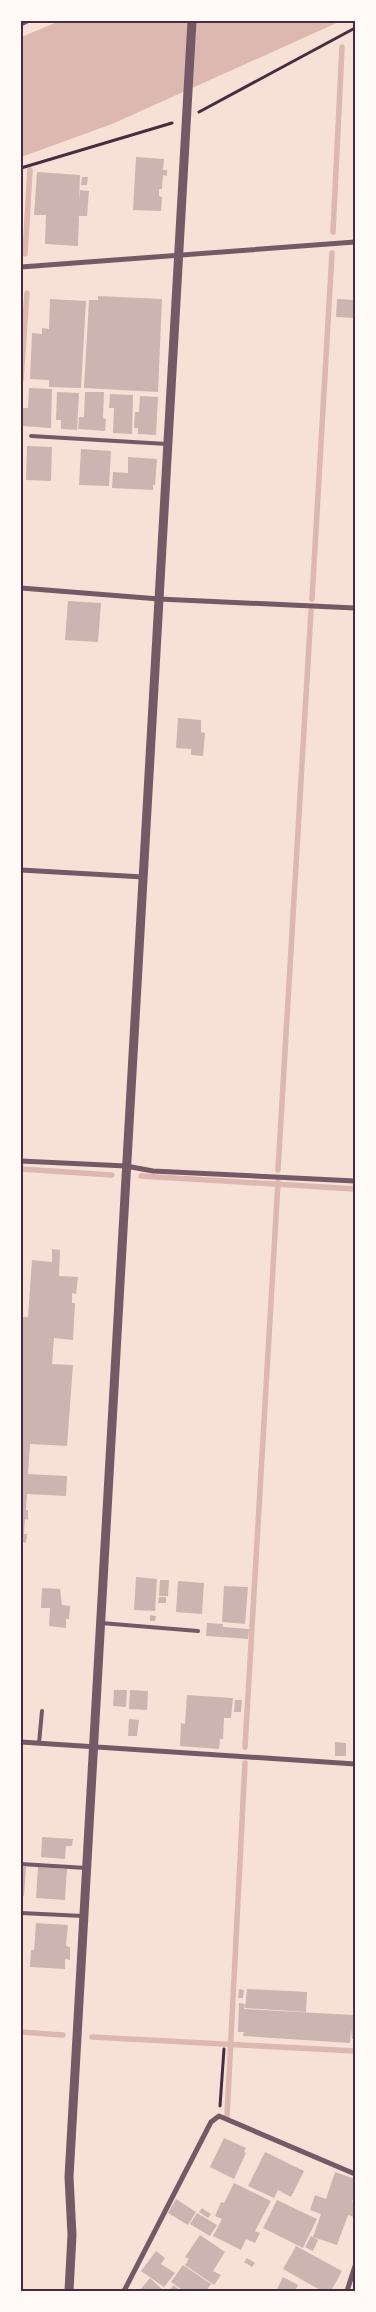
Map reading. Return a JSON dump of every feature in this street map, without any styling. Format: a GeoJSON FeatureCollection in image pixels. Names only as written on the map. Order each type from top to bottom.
{"type":"FeatureCollection","features":[{"type":"Feature","properties":{"kind":"street"},"geometry":{"type":"LineString","coordinates":[[21,24],[27,21]]}},
{"type":"Feature","properties":{"kind":"street"},"geometry":{"type":"LineString","coordinates":[[68,2291],[72,2235],[69,2177],[83,1916],[192,21]]}},
{"type":"Feature","properties":{"kind":"street"},"geometry":{"type":"LineString","coordinates":[[21,267],[178,257],[355,242]]}},
{"type":"Feature","properties":{"kind":"street"},"geometry":{"type":"LineString","coordinates":[[21,588],[159,598],[355,608]]}},
{"type":"Feature","properties":{"kind":"street"},"geometry":{"type":"LineString","coordinates":[[21,870],[143,877]]}},
{"type":"Feature","properties":{"kind":"street"},"geometry":{"type":"LineString","coordinates":[[21,1161],[126,1166],[153,1171],[355,1181]]}},
{"type":"Feature","properties":{"kind":"street"},"geometry":{"type":"LineString","coordinates":[[21,1742],[355,1764]]}},
{"type":"Feature","properties":{"kind":"street"},"geometry":{"type":"LineString","coordinates":[[124,2291],[211,2122],[219,2116],[355,2174]]}},
{"type":"Feature","properties":{"kind":"street"},"geometry":{"type":"LineString","coordinates":[[347,2291],[355,2266]]}},
{"type":"Feature","properties":{"kind":"lane"},"geometry":{"type":"LineString","coordinates":[[31,436],[167,444]]}},
{"type":"Feature","properties":{"kind":"lane"},"geometry":{"type":"LineString","coordinates":[[100,1623],[198,1631]]}},
{"type":"Feature","properties":{"kind":"lane"},"geometry":{"type":"LineString","coordinates":[[39,1743],[42,1711]]}},
{"type":"Feature","properties":{"kind":"lane"},"geometry":{"type":"LineString","coordinates":[[21,1864],[86,1868]]}},
{"type":"Feature","properties":{"kind":"lane"},"geometry":{"type":"LineString","coordinates":[[21,1913],[83,1916]]}},
{"type":"Feature","properties":{"kind":"path"},"geometry":{"type":"LineString","coordinates":[[219,2116],[224,2049]]}},
{"type":"Feature","properties":{"kind":"shaded area"},"geometry":{"type":"Polygon","coordinates":[[[60,21],[341,21],[112,124],[21,157],[21,37],[60,21]]]}},
{"type":"Feature","properties":{"kind":"building"},"geometry":{"type":"Polygon","coordinates":[[[136,157],[164,159],[163,170],[167,170],[167,176],[163,175],[162,189],[159,189],[159,196],[162,197],[161,211],[133,210],[136,157]]]}},
{"type":"Feature","properties":{"kind":"building"},"geometry":{"type":"Polygon","coordinates":[[[37,172],[80,175],[79,203],[80,190],[89,191],[87,216],[78,216],[78,246],[45,244],[46,215],[34,215],[37,172]]]}},
{"type":"Feature","properties":{"kind":"building"},"geometry":{"type":"Polygon","coordinates":[[[82,177],[88,177],[87,185],[81,185],[82,177]]]}},
{"type":"Feature","properties":{"kind":"building"},"geometry":{"type":"Polygon","coordinates":[[[98,296],[162,299],[158,392],[84,388],[89,300],[98,300],[98,296]]]}},
{"type":"Feature","properties":{"kind":"building"},"geometry":{"type":"Polygon","coordinates":[[[50,299],[86,301],[81,388],[49,387],[49,380],[30,379],[32,333],[42,334],[42,328],[49,329],[50,299]]]}},
{"type":"Feature","properties":{"kind":"building"},"geometry":{"type":"Polygon","coordinates":[[[337,299],[355,300],[355,318],[336,317],[337,299]]]}},
{"type":"Feature","properties":{"kind":"building"},"geometry":{"type":"Polygon","coordinates":[[[29,388],[52,389],[51,428],[22,426],[23,408],[28,408],[29,388]]]}},
{"type":"Feature","properties":{"kind":"building"},"geometry":{"type":"Polygon","coordinates":[[[57,392],[79,393],[77,430],[61,429],[61,420],[56,420],[57,392]]]}},
{"type":"Feature","properties":{"kind":"building"},"geometry":{"type":"Polygon","coordinates":[[[85,392],[104,392],[103,418],[106,419],[105,431],[78,429],[79,417],[84,417],[85,392]]]}},
{"type":"Feature","properties":{"kind":"building"},"geometry":{"type":"Polygon","coordinates":[[[110,394],[133,395],[132,434],[113,433],[114,408],[109,408],[110,394]]]}},
{"type":"Feature","properties":{"kind":"building"},"geometry":{"type":"Polygon","coordinates":[[[140,396],[158,397],[156,435],[138,434],[138,428],[134,428],[135,412],[139,412],[140,396]]]}},
{"type":"Feature","properties":{"kind":"building"},"geometry":{"type":"Polygon","coordinates":[[[27,446],[52,447],[51,481],[26,480],[27,446]]]}},
{"type":"Feature","properties":{"kind":"building"},"geometry":{"type":"Polygon","coordinates":[[[81,449],[111,451],[109,486],[79,485],[81,449]]]}},
{"type":"Feature","properties":{"kind":"building"},"geometry":{"type":"Polygon","coordinates":[[[128,457],[157,459],[153,490],[112,488],[113,472],[128,473],[128,457]]]}},
{"type":"Feature","properties":{"kind":"building"},"geometry":{"type":"Polygon","coordinates":[[[68,601],[101,603],[98,642],[65,640],[68,601]]]}},
{"type":"Feature","properties":{"kind":"building"},"geometry":{"type":"Polygon","coordinates":[[[178,718],[201,720],[201,732],[205,733],[203,756],[191,755],[191,749],[176,748],[178,718]]]}},
{"type":"Feature","properties":{"kind":"building"},"geometry":{"type":"Polygon","coordinates":[[[52,1249],[60,1250],[59,1276],[78,1277],[76,1294],[72,1293],[72,1303],[75,1303],[73,1340],[54,1338],[52,1364],[73,1365],[67,1446],[30,1444],[28,1474],[67,1476],[66,1496],[27,1494],[26,1510],[28,1510],[28,1520],[25,1519],[24,1534],[27,1534],[26,1543],[23,1542],[21,1552],[21,1317],[28,1317],[32,1260],[52,1262],[52,1249]]]}},
{"type":"Feature","properties":{"kind":"building"},"geometry":{"type":"Polygon","coordinates":[[[136,1577],[157,1579],[155,1611],[134,1610],[136,1577]]]}},
{"type":"Feature","properties":{"kind":"building"},"geometry":{"type":"Polygon","coordinates":[[[160,1580],[169,1580],[168,1596],[159,1596],[160,1580]]]}},
{"type":"Feature","properties":{"kind":"building"},"geometry":{"type":"Polygon","coordinates":[[[178,1581],[204,1583],[202,1614],[176,1612],[178,1581]]]}},
{"type":"Feature","properties":{"kind":"building"},"geometry":{"type":"Polygon","coordinates":[[[224,1586],[248,1587],[245,1624],[222,1622],[224,1586]]]}},
{"type":"Feature","properties":{"kind":"building"},"geometry":{"type":"Polygon","coordinates":[[[42,1588],[60,1589],[62,1605],[70,1606],[69,1619],[66,1619],[66,1628],[49,1626],[50,1608],[41,1608],[42,1588]]]}},
{"type":"Feature","properties":{"kind":"building"},"geometry":{"type":"Polygon","coordinates":[[[159,1597],[166,1597],[166,1603],[158,1603],[159,1597]]]}},
{"type":"Feature","properties":{"kind":"building"},"geometry":{"type":"Polygon","coordinates":[[[150,1615],[156,1616],[155,1621],[150,1621],[150,1615]]]}},
{"type":"Feature","properties":{"kind":"building"},"geometry":{"type":"Polygon","coordinates":[[[207,1623],[223,1624],[222,1637],[206,1636],[207,1623]]]}},
{"type":"Feature","properties":{"kind":"building"},"geometry":{"type":"Polygon","coordinates":[[[223,1627],[249,1629],[248,1639],[222,1637],[223,1627]]]}},
{"type":"Feature","properties":{"kind":"building"},"geometry":{"type":"Polygon","coordinates":[[[114,1690],[127,1690],[126,1707],[113,1706],[114,1690]]]}},
{"type":"Feature","properties":{"kind":"building"},"geometry":{"type":"Polygon","coordinates":[[[130,1690],[148,1691],[147,1710],[129,1709],[130,1690]]]}},
{"type":"Feature","properties":{"kind":"building"},"geometry":{"type":"Polygon","coordinates":[[[187,1695],[233,1698],[231,1718],[224,1718],[223,1739],[220,1739],[219,1749],[180,1746],[181,1723],[185,1724],[187,1695]]]}},
{"type":"Feature","properties":{"kind":"building"},"geometry":{"type":"Polygon","coordinates":[[[235,1700],[242,1700],[241,1712],[234,1712],[235,1700]]]}},
{"type":"Feature","properties":{"kind":"building"},"geometry":{"type":"Polygon","coordinates":[[[129,1719],[139,1720],[137,1736],[128,1736],[129,1719]]]}},
{"type":"Feature","properties":{"kind":"building"},"geometry":{"type":"Polygon","coordinates":[[[335,1742],[346,1743],[346,1756],[335,1756],[335,1742]]]}},
{"type":"Feature","properties":{"kind":"building"},"geometry":{"type":"Polygon","coordinates":[[[42,1837],[73,1839],[72,1846],[66,1846],[65,1859],[41,1857],[42,1837]]]}},
{"type":"Feature","properties":{"kind":"building"},"geometry":{"type":"Polygon","coordinates":[[[21,1867],[26,1867],[24,1896],[21,1895],[21,1867]]]}},
{"type":"Feature","properties":{"kind":"building"},"geometry":{"type":"Polygon","coordinates":[[[38,1867],[67,1869],[65,1900],[36,1898],[38,1867]]]}},
{"type":"Feature","properties":{"kind":"building"},"geometry":{"type":"Polygon","coordinates":[[[36,1923],[68,1925],[66,1946],[70,1947],[70,1960],[65,1959],[65,1969],[30,1967],[31,1950],[34,1950],[36,1923]]]}},
{"type":"Feature","properties":{"kind":"building"},"geometry":{"type":"Polygon","coordinates":[[[239,1989],[244,1990],[243,1998],[238,1998],[239,1989]]]}},
{"type":"Feature","properties":{"kind":"building"},"geometry":{"type":"Polygon","coordinates":[[[247,1989],[307,1992],[306,2012],[245,2008],[247,1989]]]}},
{"type":"Feature","properties":{"kind":"building"},"geometry":{"type":"Polygon","coordinates":[[[239,2003],[245,2004],[244,2009],[352,2015],[355,2016],[355,2039],[352,2039],[351,2029],[350,2043],[243,2036],[244,2032],[238,2032],[239,2003]]]}},
{"type":"Feature","properties":{"kind":"building"},"geometry":{"type":"Polygon","coordinates":[[[224,2138],[246,2148],[244,2152],[246,2153],[234,2179],[210,2167],[224,2138]]]}},
{"type":"Feature","properties":{"kind":"building"},"geometry":{"type":"Polygon","coordinates":[[[265,2152],[304,2171],[291,2197],[278,2190],[274,2198],[248,2186],[265,2152]]]}},
{"type":"Feature","properties":{"kind":"building"},"geometry":{"type":"Polygon","coordinates":[[[335,2172],[355,2179],[355,2195],[352,2202],[355,2203],[355,2214],[354,2217],[348,2215],[337,2245],[313,2237],[321,2214],[310,2210],[315,2195],[326,2199],[335,2172]]]}},
{"type":"Feature","properties":{"kind":"building"},"geometry":{"type":"Polygon","coordinates":[[[234,2183],[271,2201],[255,2231],[260,2233],[255,2243],[246,2239],[241,2250],[213,2236],[222,2219],[215,2216],[221,2202],[224,2203],[234,2183]]]}},
{"type":"Feature","properties":{"kind":"building"},"geometry":{"type":"Polygon","coordinates":[[[176,2199],[196,2212],[188,2225],[168,2213],[176,2199]]]}},
{"type":"Feature","properties":{"kind":"building"},"geometry":{"type":"Polygon","coordinates":[[[277,2200],[317,2219],[303,2248],[263,2228],[277,2200]]]}},
{"type":"Feature","properties":{"kind":"building"},"geometry":{"type":"Polygon","coordinates":[[[202,2208],[211,2214],[208,2218],[199,2212],[202,2208]]]}},
{"type":"Feature","properties":{"kind":"building"},"geometry":{"type":"Polygon","coordinates":[[[197,2213],[217,2225],[210,2236],[190,2224],[197,2213]]]}},
{"type":"Feature","properties":{"kind":"building"},"geometry":{"type":"Polygon","coordinates":[[[200,2235],[225,2252],[213,2271],[221,2275],[214,2285],[185,2265],[189,2259],[185,2257],[200,2235]]]}},
{"type":"Feature","properties":{"kind":"building"},"geometry":{"type":"Polygon","coordinates":[[[311,2236],[318,2240],[313,2251],[305,2247],[311,2236]]]}},
{"type":"Feature","properties":{"kind":"building"},"geometry":{"type":"Polygon","coordinates":[[[296,2246],[342,2271],[331,2291],[322,2291],[283,2269],[296,2246]]]}},
{"type":"Feature","properties":{"kind":"building"},"geometry":{"type":"Polygon","coordinates":[[[156,2251],[165,2258],[161,2264],[175,2273],[164,2287],[141,2271],[156,2251]]]}},
{"type":"Feature","properties":{"kind":"building"},"geometry":{"type":"Polygon","coordinates":[[[247,2258],[255,2263],[252,2267],[244,2262],[247,2258]]]}},
{"type":"Feature","properties":{"kind":"building"},"geometry":{"type":"Polygon","coordinates":[[[183,2265],[211,2284],[206,2291],[184,2291],[171,2282],[183,2265]]]}},
{"type":"Feature","properties":{"kind":"building"},"geometry":{"type":"Polygon","coordinates":[[[283,2277],[298,2285],[295,2291],[276,2291],[283,2277]]]}},
{"type":"Feature","properties":{"kind":"building"},"geometry":{"type":"Polygon","coordinates":[[[150,2278],[164,2291],[139,2291],[150,2278]]]}},
{"type":"Feature","properties":{"kind":"building"},"geometry":{"type":"Polygon","coordinates":[[[173,2285],[182,2291],[170,2291],[173,2285]]]}},
{"type":"Feature","properties":{"kind":"waterway"},"geometry":{"type":"LineString","coordinates":[[333,232],[342,47]]}},
{"type":"Feature","properties":{"kind":"waterway"},"geometry":{"type":"LineString","coordinates":[[25,254],[30,170]]}},
{"type":"Feature","properties":{"kind":"waterway"},"geometry":{"type":"LineString","coordinates":[[312,599],[332,253]]}},
{"type":"Feature","properties":{"kind":"waterway"},"geometry":{"type":"LineString","coordinates":[[21,380],[27,293]]}},
{"type":"Feature","properties":{"kind":"waterway"},"geometry":{"type":"LineString","coordinates":[[278,1170],[311,611]]}},
{"type":"Feature","properties":{"kind":"waterway"},"geometry":{"type":"LineString","coordinates":[[21,1169],[112,1175]]}},
{"type":"Feature","properties":{"kind":"waterway"},"geometry":{"type":"LineString","coordinates":[[141,1176],[355,1189]]}},
{"type":"Feature","properties":{"kind":"waterway"},"geometry":{"type":"LineString","coordinates":[[245,1747],[278,1182]]}},
{"type":"Feature","properties":{"kind":"waterway"},"geometry":{"type":"LineString","coordinates":[[227,2116],[245,1763]]}},
{"type":"Feature","properties":{"kind":"waterway"},"geometry":{"type":"LineString","coordinates":[[21,2032],[63,2035]]}},
{"type":"Feature","properties":{"kind":"waterway"},"geometry":{"type":"LineString","coordinates":[[92,2037],[355,2051]]}}]}
